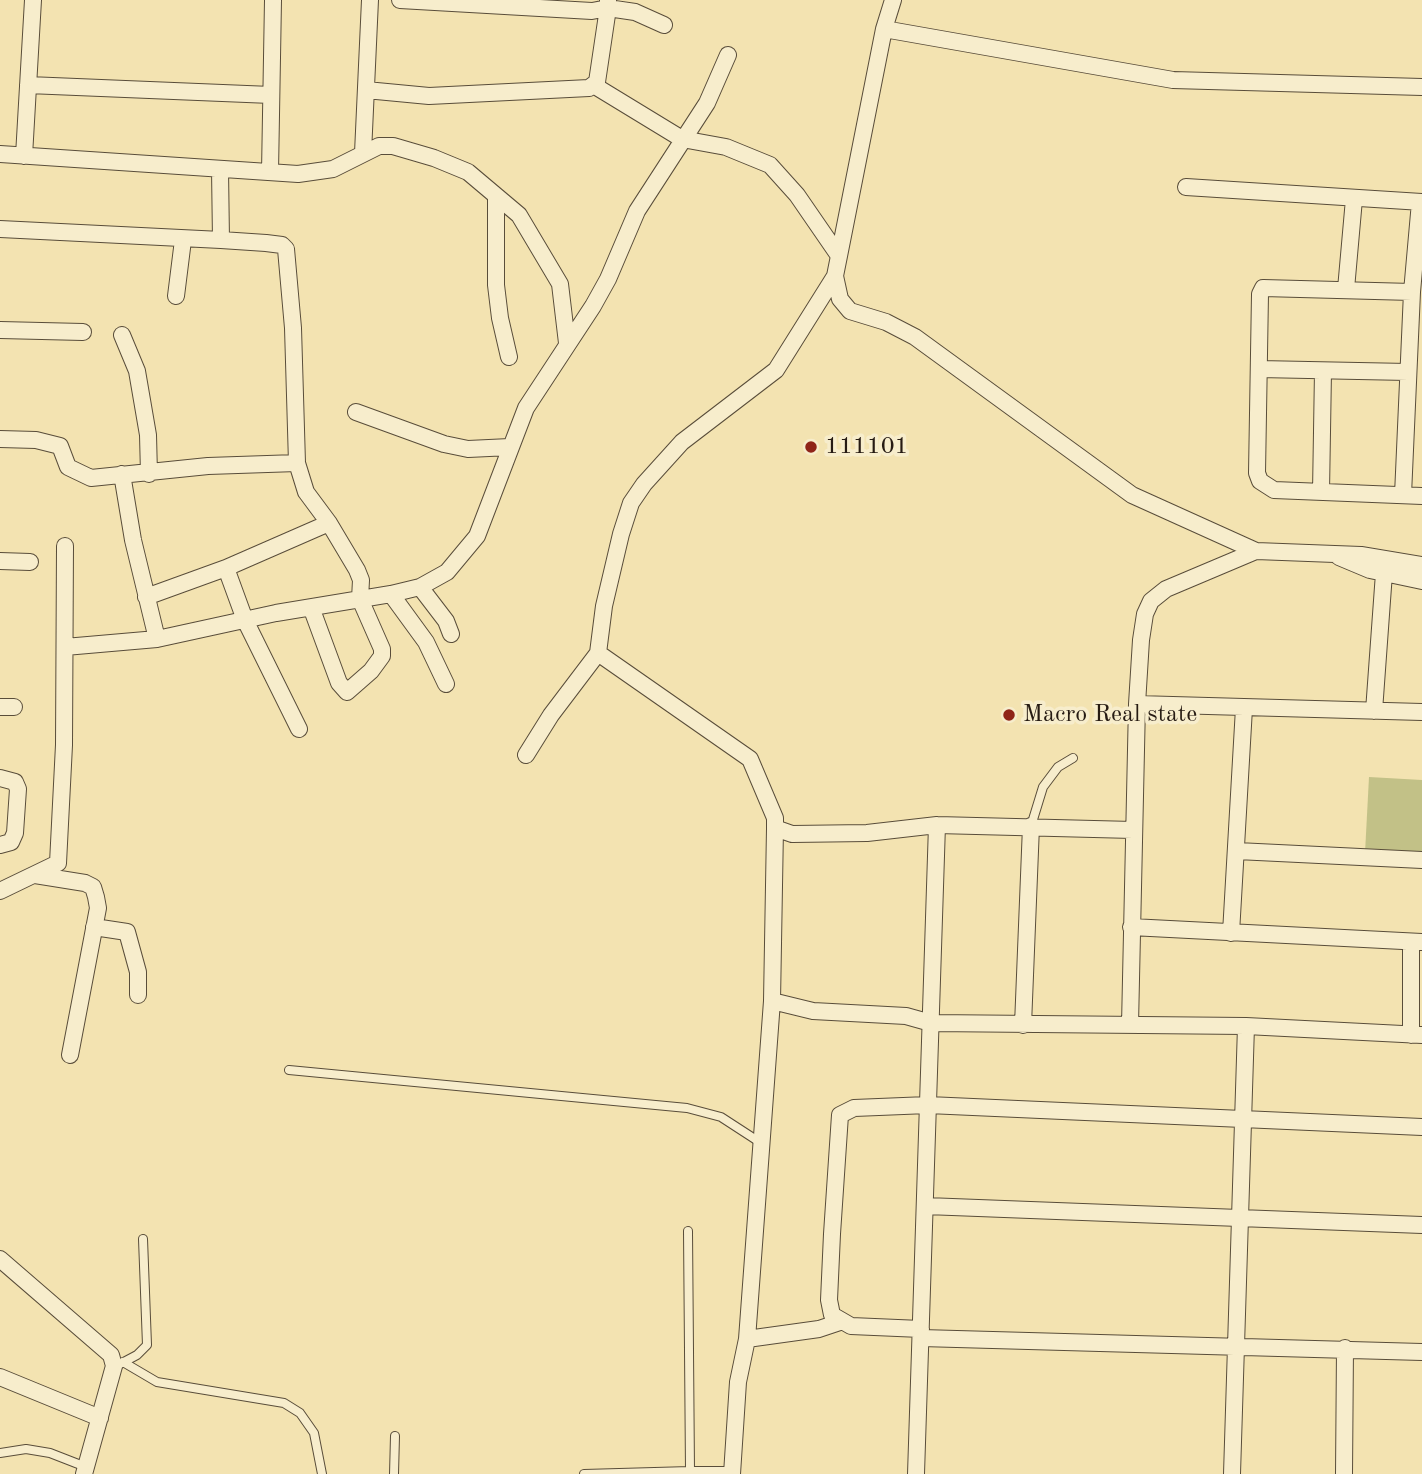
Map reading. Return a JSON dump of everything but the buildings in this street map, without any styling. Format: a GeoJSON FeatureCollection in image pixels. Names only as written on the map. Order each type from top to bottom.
{"type":"FeatureCollection","features":[{"type":"Feature","properties":{"kind":"street"},"geometry":{"type":"LineString","coordinates":[[24,156],[33,0]]}},
{"type":"Feature","properties":{"kind":"street"},"geometry":{"type":"LineString","coordinates":[[270,172],[274,0]]}},
{"type":"Feature","properties":{"kind":"street"},"geometry":{"type":"LineString","coordinates":[[363,153],[370,0]]}},
{"type":"Feature","properties":{"kind":"street"},"geometry":{"type":"LineString","coordinates":[[400,0],[576,10],[608,4],[664,25]]}},
{"type":"Feature","properties":{"kind":"street"},"geometry":{"type":"LineString","coordinates":[[526,755],[551,715],[598,653],[604,606],[631,503],[643,484],[682,442],[776,370],[835,276],[884,29],[894,0]]}},
{"type":"Feature","properties":{"kind":"street"},"geometry":{"type":"LineString","coordinates":[[595,86],[608,4]]}},
{"type":"Feature","properties":{"kind":"street"},"geometry":{"type":"LineString","coordinates":[[884,29],[1174,80],[1422,87]]}},
{"type":"Feature","properties":{"kind":"street"},"geometry":{"type":"LineString","coordinates":[[65,647],[157,639],[311,607],[391,594],[420,587],[447,572],[477,536],[526,408],[608,279],[642,201],[707,103],[728,55]]}},
{"type":"Feature","properties":{"kind":"street"},"geometry":{"type":"LineString","coordinates":[[28,85],[271,95]]}},
{"type":"Feature","properties":{"kind":"street"},"geometry":{"type":"LineString","coordinates":[[366,90],[429,96],[595,86],[682,139],[726,147],[770,165],[797,195],[839,256]]}},
{"type":"Feature","properties":{"kind":"street"},"geometry":{"type":"LineString","coordinates":[[0,154],[298,174],[333,169],[379,146],[393,146],[433,158],[468,172],[519,215],[561,284],[567,343]]}},
{"type":"Feature","properties":{"kind":"street"},"geometry":{"type":"LineString","coordinates":[[220,170],[220,240]]}},
{"type":"Feature","properties":{"kind":"street"},"geometry":{"type":"LineString","coordinates":[[1186,187],[1421,202],[1412,292],[1403,495]]}},
{"type":"Feature","properties":{"kind":"street"},"geometry":{"type":"LineString","coordinates":[[496,197],[496,285],[499,318],[509,358]]}},
{"type":"Feature","properties":{"kind":"street"},"geometry":{"type":"LineString","coordinates":[[1346,289],[1354,199]]}},
{"type":"Feature","properties":{"kind":"street"},"geometry":{"type":"LineString","coordinates":[[0,229],[266,243],[282,245],[286,249],[294,348],[297,463],[306,492],[329,523],[357,570],[361,580],[360,599],[382,649],[382,656],[371,671],[347,691],[339,683],[311,607]]}},
{"type":"Feature","properties":{"kind":"street"},"geometry":{"type":"LineString","coordinates":[[176,296],[183,240]]}},
{"type":"Feature","properties":{"kind":"street"},"geometry":{"type":"LineString","coordinates":[[835,276],[840,299],[850,311],[887,322],[915,337],[1132,495],[1256,551]]}},
{"type":"Feature","properties":{"kind":"street"},"geometry":{"type":"LineString","coordinates":[[1412,292],[1263,288],[1259,294],[1257,457],[1260,481],[1273,490],[1422,496]]}},
{"type":"Feature","properties":{"kind":"street"},"geometry":{"type":"LineString","coordinates":[[0,330],[83,331]]}},
{"type":"Feature","properties":{"kind":"street"},"geometry":{"type":"LineString","coordinates":[[122,335],[137,371],[148,435],[149,474]]}},
{"type":"Feature","properties":{"kind":"street"},"geometry":{"type":"LineString","coordinates":[[1259,369],[1408,372]]}},
{"type":"Feature","properties":{"kind":"street"},"geometry":{"type":"LineString","coordinates":[[1321,492],[1323,371]]}},
{"type":"Feature","properties":{"kind":"street"},"geometry":{"type":"LineString","coordinates":[[356,412],[468,449],[510,447]]}},
{"type":"Feature","properties":{"kind":"street"},"geometry":{"type":"LineString","coordinates":[[0,439],[36,440],[60,446],[68,467],[91,478],[208,466],[297,463]]}},
{"type":"Feature","properties":{"kind":"street"},"geometry":{"type":"LineString","coordinates":[[122,474],[157,639]]}},
{"type":"Feature","properties":{"kind":"street"},"geometry":{"type":"LineString","coordinates":[[146,597],[226,568],[329,523]]}},
{"type":"Feature","properties":{"kind":"street"},"geometry":{"type":"LineString","coordinates":[[0,891],[58,863],[65,647],[65,546]]}},
{"type":"Feature","properties":{"kind":"street"},"geometry":{"type":"LineString","coordinates":[[1130,1025],[1137,704],[1141,640],[1145,614],[1151,601],[1166,589],[1256,551],[1377,556],[1422,565]]}},
{"type":"Feature","properties":{"kind":"street"},"geometry":{"type":"LineString","coordinates":[[1336,556],[1384,573],[1422,581]]}},
{"type":"Feature","properties":{"kind":"street"},"geometry":{"type":"LineString","coordinates":[[0,561],[30,562]]}},
{"type":"Feature","properties":{"kind":"street"},"geometry":{"type":"LineString","coordinates":[[226,568],[245,620],[299,729]]}},
{"type":"Feature","properties":{"kind":"street"},"geometry":{"type":"LineString","coordinates":[[1374,711],[1384,573]]}},
{"type":"Feature","properties":{"kind":"street"},"geometry":{"type":"LineString","coordinates":[[420,587],[446,621],[451,634]]}},
{"type":"Feature","properties":{"kind":"street"},"geometry":{"type":"LineString","coordinates":[[391,594],[426,642],[446,684]]}},
{"type":"Feature","properties":{"kind":"street"},"geometry":{"type":"LineString","coordinates":[[598,653],[750,759],[775,818],[772,1001],[763,1144],[747,1339],[738,1382],[732,1473]]}},
{"type":"Feature","properties":{"kind":"street"},"geometry":{"type":"LineString","coordinates":[[1137,704],[1422,712]]}},
{"type":"Feature","properties":{"kind":"street"},"geometry":{"type":"LineString","coordinates":[[1231,933],[1244,708]]}},
{"type":"Feature","properties":{"kind":"street"},"geometry":{"type":"LineString","coordinates":[[0,778],[15,782],[18,789],[15,833],[11,842],[0,845]]}},
{"type":"Feature","properties":{"kind":"street"},"geometry":{"type":"LineString","coordinates":[[775,828],[792,834],[816,835],[937,825],[1133,830]]}},
{"type":"Feature","properties":{"kind":"street"},"geometry":{"type":"LineString","coordinates":[[916,1474],[937,825]]}},
{"type":"Feature","properties":{"kind":"street"},"geometry":{"type":"LineString","coordinates":[[1024,1025],[1031,826]]}},
{"type":"Feature","properties":{"kind":"street"},"geometry":{"type":"LineString","coordinates":[[1237,851],[1422,860]]}},
{"type":"Feature","properties":{"kind":"street"},"geometry":{"type":"LineString","coordinates":[[35,875],[85,883],[93,887],[97,908],[70,1055]]}},
{"type":"Feature","properties":{"kind":"street"},"geometry":{"type":"LineString","coordinates":[[94,927],[127,932],[138,972],[138,995]]}},
{"type":"Feature","properties":{"kind":"street"},"geometry":{"type":"LineString","coordinates":[[772,1001],[813,1011],[906,1016],[932,1023],[1246,1026],[1417,1035],[1416,942],[1131,927]]}},
{"type":"Feature","properties":{"kind":"street"},"geometry":{"type":"LineString","coordinates":[[1232,1474],[1246,1026]]}},
{"type":"Feature","properties":{"kind":"street"},"geometry":{"type":"LineString","coordinates":[[840,1322],[832,1315],[829,1300],[840,1115],[854,1108],[928,1105],[1422,1127]]}},
{"type":"Feature","properties":{"kind":"street"},"geometry":{"type":"LineString","coordinates":[[926,1206],[1242,1216],[1422,1225]]}},
{"type":"Feature","properties":{"kind":"street"},"geometry":{"type":"LineString","coordinates":[[0,1259],[118,1364],[85,1470]]}},
{"type":"Feature","properties":{"kind":"street"},"geometry":{"type":"LineString","coordinates":[[747,1339],[819,1329],[840,1322],[921,1333],[1422,1352]]}},
{"type":"Feature","properties":{"kind":"street"},"geometry":{"type":"LineString","coordinates":[[1344,1474],[1345,1348]]}},
{"type":"Feature","properties":{"kind":"street"},"geometry":{"type":"LineString","coordinates":[[0,1377],[100,1418]]}},
{"type":"Feature","properties":{"kind":"lane"},"geometry":{"type":"LineString","coordinates":[[1031,826],[1043,788],[1058,767],[1073,758]]}},
{"type":"Feature","properties":{"kind":"lane"},"geometry":{"type":"LineString","coordinates":[[289,1070],[687,1108],[721,1117],[763,1144]]}},
{"type":"Feature","properties":{"kind":"lane"},"geometry":{"type":"LineString","coordinates":[[688,1231],[690,1471]]}},
{"type":"Feature","properties":{"kind":"lane"},"geometry":{"type":"LineString","coordinates":[[118,1364],[137,1355],[147,1345],[148,1305],[143,1239]]}},
{"type":"Feature","properties":{"kind":"lane"},"geometry":{"type":"LineString","coordinates":[[118,1364],[157,1382],[284,1403],[300,1413],[314,1433],[322,1474]]}},
{"type":"Feature","properties":{"kind":"lane"},"geometry":{"type":"LineString","coordinates":[[394,1474],[395,1436]]}},
{"type":"Feature","properties":{"kind":"lane"},"geometry":{"type":"LineString","coordinates":[[0,1453],[26,1450],[50,1453],[85,1470]]}},
{"type":"Feature","properties":{"kind":"lane"},"geometry":{"type":"LineString","coordinates":[[584,1474],[690,1471],[732,1473]]}},
{"type":"Feature","properties":{"kind":"shaded area"},"geometry":{"type":"Polygon","coordinates":[[[1369,777],[1422,780],[1422,856],[1365,853],[1369,777]]]}},
{"type":"Feature","properties":{"kind":"place","name":"111101"},"geometry":{"type":"Point","coordinates":[811,447]}},
{"type":"Feature","properties":{"kind":"place","name":"Macro Real state"},"geometry":{"type":"Point","coordinates":[1009,715]}}]}
